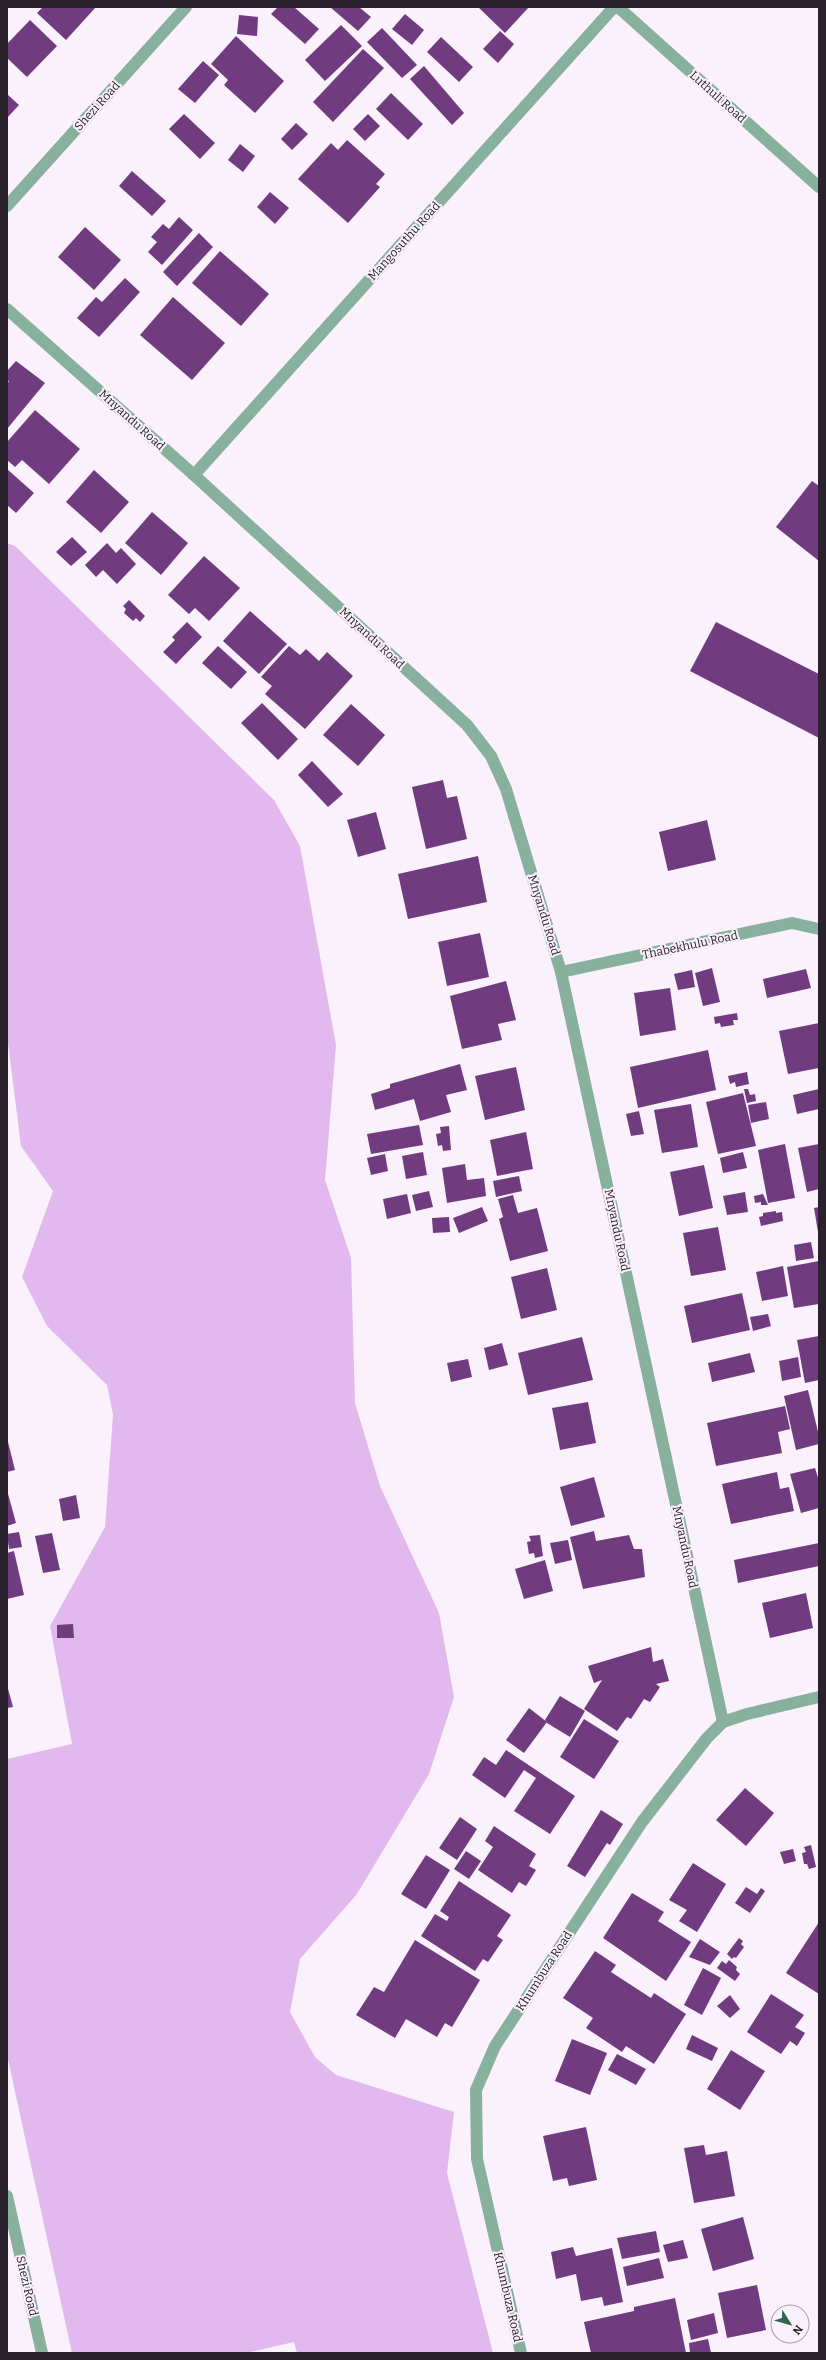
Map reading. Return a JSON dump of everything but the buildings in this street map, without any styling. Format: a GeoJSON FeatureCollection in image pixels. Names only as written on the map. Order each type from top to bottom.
{"type":"FeatureCollection","features":[{"type":"Feature","properties":{"kind":"street","name":"Shezi Road"},"geometry":{"type":"LineString","coordinates":[[7,206],[186,7]]}},
{"type":"Feature","properties":{"kind":"street","name":"Mangosuthu Road"},"geometry":{"type":"LineString","coordinates":[[194,475],[614,7]]}},
{"type":"Feature","properties":{"kind":"street","name":"Luthuli Road"},"geometry":{"type":"LineString","coordinates":[[618,7],[819,187]]}},
{"type":"Feature","properties":{"kind":"street","name":"Mnyandu Road"},"geometry":{"type":"LineString","coordinates":[[7,309],[194,475],[467,725],[492,756],[506,789],[561,972],[723,1722]]}},
{"type":"Feature","properties":{"kind":"street","name":"Thabekhulu Road"},"geometry":{"type":"LineString","coordinates":[[561,972],[792,924],[819,929]]}},
{"type":"Feature","properties":{"kind":"street","name":"Khumbuza Road"},"geometry":{"type":"LineString","coordinates":[[521,2353],[477,2158],[476,2090],[495,2046],[642,1822],[690,1758],[723,1722],[747,1714],[819,1697]]}},
{"type":"Feature","properties":{"kind":"street","name":"Shezi Road"},"geometry":{"type":"LineString","coordinates":[[7,2196],[42,2353]]}},
{"type":"Feature","properties":{"kind":"shaded area"},"geometry":{"type":"Polygon","coordinates":[[[7,543],[15,546],[274,800],[300,846],[336,1045],[325,1180],[351,1258],[355,1403],[380,1486],[439,1613],[454,1697],[429,1774],[357,1894],[300,1959],[290,2012],[315,2057],[336,2075],[454,2112],[447,2173],[493,2353],[297,2353],[294,2342],[246,2353],[72,2353],[7,2055],[7,1759],[72,1744],[50,1626],[105,1527],[113,1414],[107,1385],[47,1326],[22,1277],[53,1191],[21,1146],[7,1035],[7,543]]]}}]}
